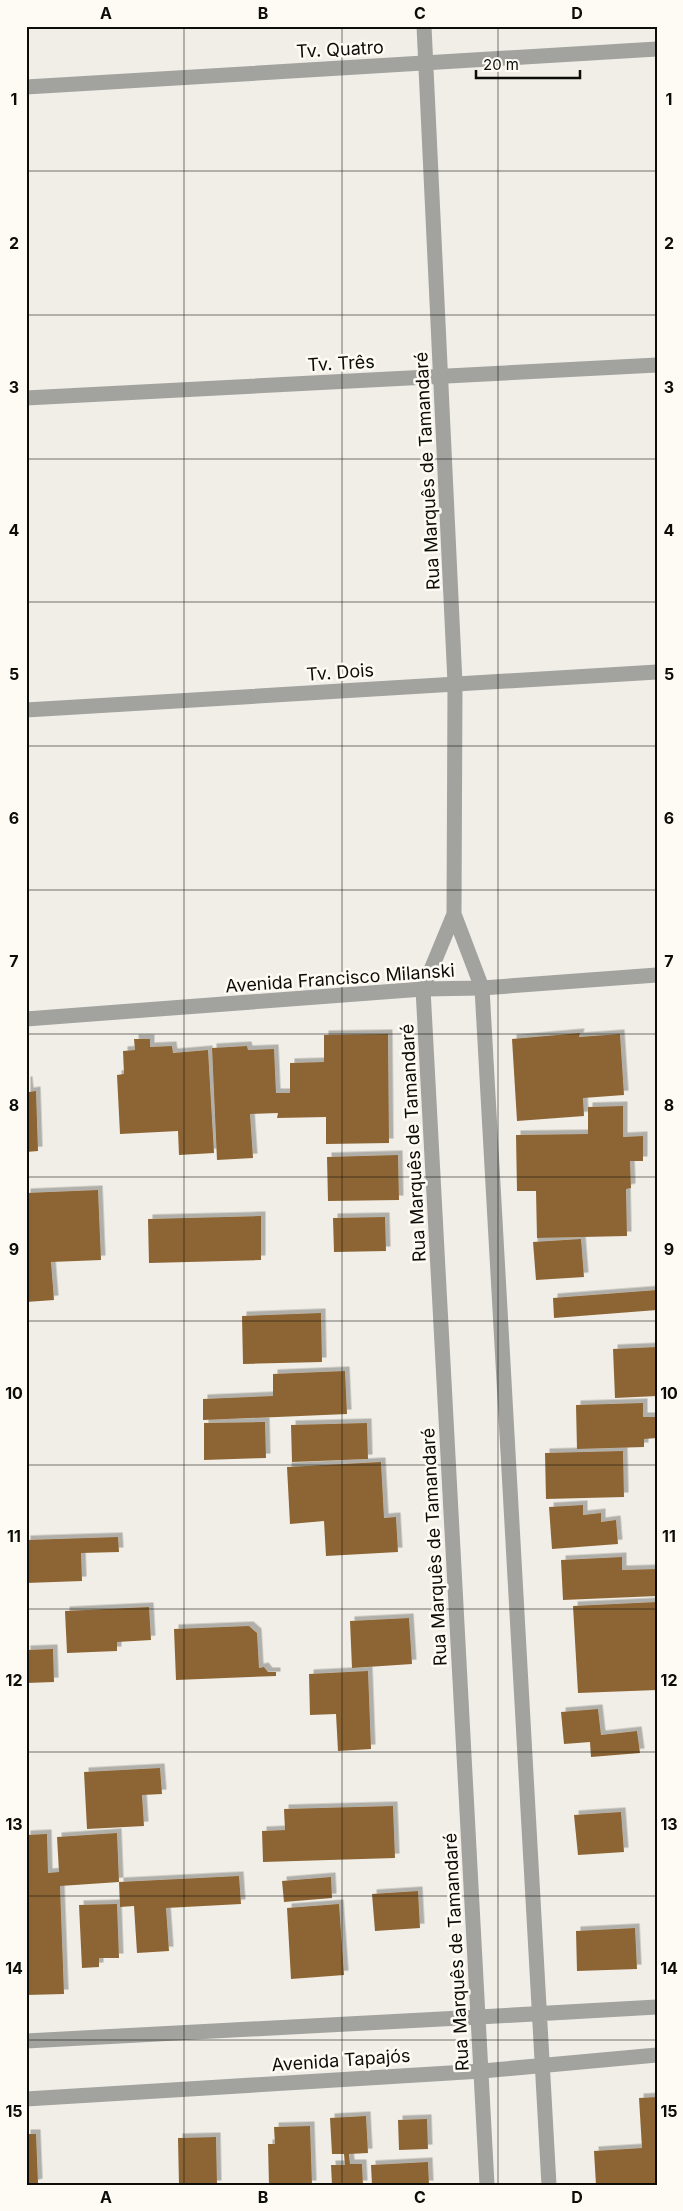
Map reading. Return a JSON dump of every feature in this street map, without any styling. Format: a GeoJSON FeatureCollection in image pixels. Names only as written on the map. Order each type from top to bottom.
{"type":"FeatureCollection","features":[{"type":"Feature","properties":{"kind":"street","name":"Rua Marquês de Tamandaré"},"geometry":{"type":"LineString","coordinates":[[424,26],[455,683],[454,914],[482,988],[549,2185]]}},
{"type":"Feature","properties":{"kind":"street","name":"Tv. Quatro"},"geometry":{"type":"LineString","coordinates":[[26,87],[657,49]]}},
{"type":"Feature","properties":{"kind":"street","name":"Tv. Três"},"geometry":{"type":"LineString","coordinates":[[26,398],[657,365]]}},
{"type":"Feature","properties":{"kind":"street","name":"Tv. Dois"},"geometry":{"type":"LineString","coordinates":[[26,710],[657,672]]}},
{"type":"Feature","properties":{"kind":"street","name":"Rua Marquês de Tamandaré"},"geometry":{"type":"LineString","coordinates":[[454,914],[423,989],[487,2185]]}},
{"type":"Feature","properties":{"kind":"street","name":"Avenida Francisco Milanski"},"geometry":{"type":"LineString","coordinates":[[26,1019],[423,989],[482,988],[657,975]]}},
{"type":"Feature","properties":{"kind":"street","name":"Avenida Tapajós"},"geometry":{"type":"LineString","coordinates":[[26,2041],[539,2015],[657,2007]]}},
{"type":"Feature","properties":{"kind":"street","name":"Avenida Tapajós"},"geometry":{"type":"LineString","coordinates":[[26,2099],[482,2071],[657,2055]]}},
{"type":"Feature","properties":{"kind":"building"},"geometry":{"type":"Polygon","coordinates":[[[580,1033],[579,1037],[620,1034],[624,1095],[583,1098],[584,1116],[517,1121],[512,1039],[580,1033]]]}},
{"type":"Feature","properties":{"kind":"building"},"geometry":{"type":"Polygon","coordinates":[[[388,1034],[389,1143],[326,1144],[326,1117],[277,1118],[278,1113],[250,1114],[253,1158],[217,1160],[212,1048],[247,1046],[248,1050],[274,1049],[276,1093],[290,1093],[290,1063],[324,1062],[324,1035],[388,1034]]]}},
{"type":"Feature","properties":{"kind":"building"},"geometry":{"type":"Polygon","coordinates":[[[134,1039],[150,1039],[150,1047],[172,1046],[173,1053],[208,1050],[214,1153],[179,1155],[178,1131],[120,1134],[117,1075],[124,1074],[123,1051],[135,1050],[134,1039]]]}},
{"type":"Feature","properties":{"kind":"building"},"geometry":{"type":"Polygon","coordinates":[[[26,1081],[28,1081],[29,1092],[36,1091],[38,1151],[26,1152],[26,1081]]]}},
{"type":"Feature","properties":{"kind":"building"},"geometry":{"type":"Polygon","coordinates":[[[623,1106],[623,1137],[643,1136],[643,1161],[630,1161],[631,1188],[626,1189],[627,1236],[537,1238],[536,1191],[517,1191],[516,1135],[588,1134],[588,1107],[623,1106]]]}},
{"type":"Feature","properties":{"kind":"building"},"geometry":{"type":"Polygon","coordinates":[[[398,1155],[399,1200],[328,1201],[327,1157],[398,1155]]]}},
{"type":"Feature","properties":{"kind":"building"},"geometry":{"type":"Polygon","coordinates":[[[98,1190],[101,1260],[51,1262],[54,1300],[26,1302],[26,1193],[98,1190]]]}},
{"type":"Feature","properties":{"kind":"building"},"geometry":{"type":"Polygon","coordinates":[[[261,1216],[261,1260],[149,1263],[148,1219],[261,1216]]]}},
{"type":"Feature","properties":{"kind":"building"},"geometry":{"type":"Polygon","coordinates":[[[385,1217],[386,1251],[334,1252],[333,1218],[385,1217]]]}},
{"type":"Feature","properties":{"kind":"building"},"geometry":{"type":"Polygon","coordinates":[[[581,1239],[584,1277],[536,1280],[533,1242],[581,1239]]]}},
{"type":"Feature","properties":{"kind":"building"},"geometry":{"type":"Polygon","coordinates":[[[657,1290],[657,1310],[554,1318],[553,1298],[657,1290]]]}},
{"type":"Feature","properties":{"kind":"building"},"geometry":{"type":"Polygon","coordinates":[[[321,1313],[322,1362],[243,1364],[242,1316],[321,1313]]]}},
{"type":"Feature","properties":{"kind":"building"},"geometry":{"type":"Polygon","coordinates":[[[657,1347],[657,1396],[615,1398],[613,1349],[657,1347]]]}},
{"type":"Feature","properties":{"kind":"building"},"geometry":{"type":"Polygon","coordinates":[[[345,1371],[347,1414],[203,1420],[203,1399],[273,1396],[273,1374],[345,1371]]]}},
{"type":"Feature","properties":{"kind":"building"},"geometry":{"type":"Polygon","coordinates":[[[643,1403],[643,1417],[657,1417],[657,1438],[644,1439],[644,1447],[577,1449],[576,1405],[643,1403]]]}},
{"type":"Feature","properties":{"kind":"building"},"geometry":{"type":"Polygon","coordinates":[[[265,1422],[266,1458],[204,1460],[204,1423],[265,1422]]]}},
{"type":"Feature","properties":{"kind":"building"},"geometry":{"type":"Polygon","coordinates":[[[367,1423],[368,1459],[292,1462],[291,1425],[367,1423]]]}},
{"type":"Feature","properties":{"kind":"building"},"geometry":{"type":"Polygon","coordinates":[[[623,1451],[624,1497],[546,1499],[545,1453],[623,1451]]]}},
{"type":"Feature","properties":{"kind":"building"},"geometry":{"type":"Polygon","coordinates":[[[381,1462],[384,1518],[396,1517],[398,1552],[326,1556],[324,1521],[290,1524],[287,1467],[381,1462]]]}},
{"type":"Feature","properties":{"kind":"building"},"geometry":{"type":"Polygon","coordinates":[[[583,1505],[583,1515],[601,1513],[601,1522],[616,1520],[618,1544],[552,1549],[549,1507],[583,1505]]]}},
{"type":"Feature","properties":{"kind":"building"},"geometry":{"type":"Polygon","coordinates":[[[118,1537],[119,1552],[81,1553],[82,1581],[26,1583],[26,1540],[118,1537]]]}},
{"type":"Feature","properties":{"kind":"building"},"geometry":{"type":"Polygon","coordinates":[[[622,1557],[622,1570],[657,1569],[657,1596],[563,1600],[561,1560],[622,1557]]]}},
{"type":"Feature","properties":{"kind":"building"},"geometry":{"type":"Polygon","coordinates":[[[657,1602],[657,1690],[578,1693],[573,1606],[657,1602]]]}},
{"type":"Feature","properties":{"kind":"building"},"geometry":{"type":"Polygon","coordinates":[[[149,1607],[151,1640],[117,1642],[117,1651],[67,1653],[65,1611],[149,1607]]]}},
{"type":"Feature","properties":{"kind":"building"},"geometry":{"type":"Polygon","coordinates":[[[409,1618],[412,1664],[352,1668],[350,1621],[409,1618]]]}},
{"type":"Feature","properties":{"kind":"building"},"geometry":{"type":"Polygon","coordinates":[[[249,1626],[257,1633],[259,1668],[264,1667],[268,1672],[276,1672],[276,1676],[176,1680],[174,1629],[249,1626]]]}},
{"type":"Feature","properties":{"kind":"building"},"geometry":{"type":"Polygon","coordinates":[[[53,1649],[54,1682],[26,1683],[26,1650],[53,1649]]]}},
{"type":"Feature","properties":{"kind":"building"},"geometry":{"type":"Polygon","coordinates":[[[368,1671],[371,1749],[338,1751],[336,1714],[310,1715],[309,1674],[368,1671]]]}},
{"type":"Feature","properties":{"kind":"building"},"geometry":{"type":"Polygon","coordinates":[[[598,1709],[601,1735],[637,1731],[640,1753],[591,1757],[590,1742],[564,1744],[561,1712],[598,1709]]]}},
{"type":"Feature","properties":{"kind":"building"},"geometry":{"type":"Polygon","coordinates":[[[160,1768],[162,1794],[142,1795],[144,1826],[87,1829],[84,1772],[160,1768]]]}},
{"type":"Feature","properties":{"kind":"building"},"geometry":{"type":"Polygon","coordinates":[[[393,1806],[395,1858],[263,1862],[262,1831],[285,1830],[284,1809],[393,1806]]]}},
{"type":"Feature","properties":{"kind":"building"},"geometry":{"type":"Polygon","coordinates":[[[621,1812],[624,1852],[578,1855],[574,1815],[621,1812]]]}},
{"type":"Feature","properties":{"kind":"building"},"geometry":{"type":"Polygon","coordinates":[[[117,1833],[119,1882],[60,1886],[64,1994],[26,1995],[26,1835],[47,1834],[48,1873],[59,1872],[57,1837],[117,1833]]]}},
{"type":"Feature","properties":{"kind":"building"},"geometry":{"type":"Polygon","coordinates":[[[239,1876],[241,1904],[166,1908],[169,1951],[137,1953],[134,1906],[120,1907],[119,1882],[239,1876]]]}},
{"type":"Feature","properties":{"kind":"building"},"geometry":{"type":"Polygon","coordinates":[[[331,1877],[332,1898],[284,1902],[282,1881],[331,1877]]]}},
{"type":"Feature","properties":{"kind":"building"},"geometry":{"type":"Polygon","coordinates":[[[418,1891],[420,1928],[375,1931],[372,1894],[418,1891]]]}},
{"type":"Feature","properties":{"kind":"building"},"geometry":{"type":"Polygon","coordinates":[[[117,1904],[119,1958],[99,1958],[99,1967],[82,1968],[79,1905],[117,1904]]]}},
{"type":"Feature","properties":{"kind":"building"},"geometry":{"type":"Polygon","coordinates":[[[339,1904],[344,1975],[291,1979],[287,1908],[339,1904]]]}},
{"type":"Feature","properties":{"kind":"building"},"geometry":{"type":"Polygon","coordinates":[[[635,1928],[637,1969],[577,1971],[576,1931],[635,1928]]]}},
{"type":"Feature","properties":{"kind":"building"},"geometry":{"type":"Polygon","coordinates":[[[657,2097],[657,2185],[596,2185],[594,2151],[642,2148],[639,2098],[657,2097]]]}},
{"type":"Feature","properties":{"kind":"building"},"geometry":{"type":"Polygon","coordinates":[[[366,2116],[368,2153],[349,2154],[350,2164],[362,2164],[363,2185],[332,2185],[331,2165],[345,2165],[344,2154],[332,2154],[330,2118],[366,2116]]]}},
{"type":"Feature","properties":{"kind":"building"},"geometry":{"type":"Polygon","coordinates":[[[427,2119],[428,2149],[399,2150],[398,2120],[427,2119]]]}},
{"type":"Feature","properties":{"kind":"building"},"geometry":{"type":"Polygon","coordinates":[[[310,2126],[312,2185],[269,2185],[268,2144],[275,2144],[274,2127],[310,2126]]]}},
{"type":"Feature","properties":{"kind":"building"},"geometry":{"type":"Polygon","coordinates":[[[26,2134],[36,2134],[38,2183],[31,2185],[26,2185],[26,2134]]]}},
{"type":"Feature","properties":{"kind":"building"},"geometry":{"type":"Polygon","coordinates":[[[216,2137],[217,2185],[179,2185],[178,2138],[216,2137]]]}},
{"type":"Feature","properties":{"kind":"building"},"geometry":{"type":"Polygon","coordinates":[[[428,2162],[429,2185],[372,2185],[371,2165],[428,2162]]]}}]}
